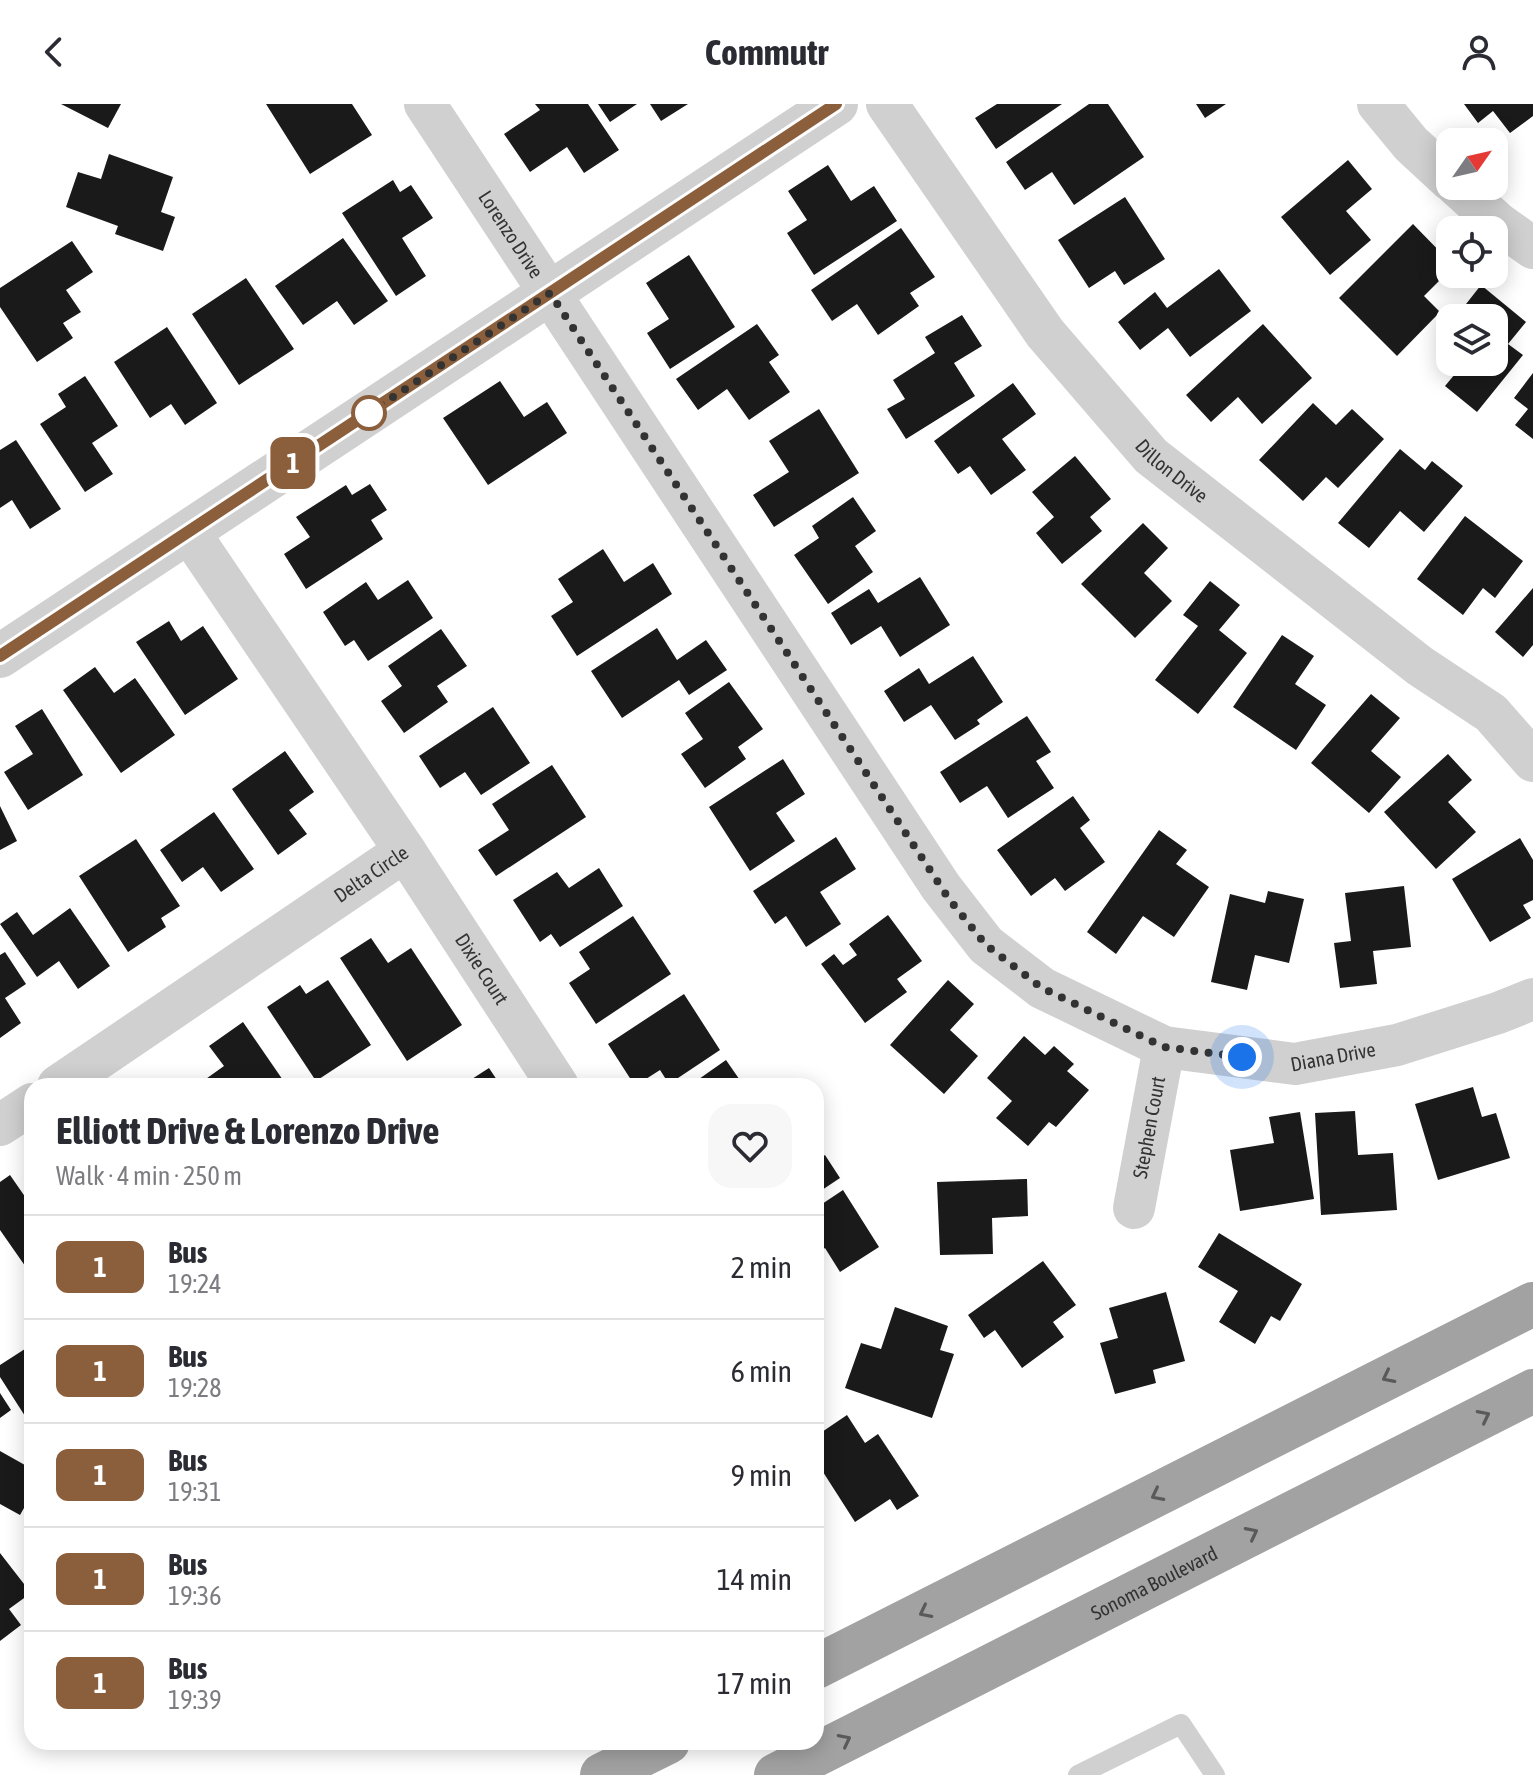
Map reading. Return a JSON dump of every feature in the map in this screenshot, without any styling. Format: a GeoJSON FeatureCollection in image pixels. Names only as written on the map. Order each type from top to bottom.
{"type":"FeatureCollection","features":[{"type":"Feature","properties":{"kind":"highway"},"geometry":{"type":"LineString","coordinates":[[824,1663],[1533,1304]]}},
{"type":"Feature","properties":{"kind":"highway","name":"Sonoma Boulevard"},"geometry":{"type":"LineString","coordinates":[[776,1775],[1533,1391]]}},
{"type":"Feature","properties":{"kind":"highway"},"geometry":{"type":"LineString","coordinates":[[602,1775],[652,1750]]}},
{"type":"Feature","properties":{"kind":"street","name":"Lorenzo Drive"},"geometry":{"type":"LineString","coordinates":[[425,104],[941,887]]}},
{"type":"Feature","properties":{"kind":"street"},"geometry":{"type":"LineString","coordinates":[[0,656],[836,104]]}},
{"type":"Feature","properties":{"kind":"street","name":"Dillon Drive"},"geometry":{"type":"LineString","coordinates":[[887,104],[1045,333],[1151,456],[1420,666],[1491,713],[1533,761]]}},
{"type":"Feature","properties":{"kind":"street"},"geometry":{"type":"LineString","coordinates":[[1378,104],[1411,144],[1436,167]]}},
{"type":"Feature","properties":{"kind":"street"},"geometry":{"type":"LineString","coordinates":[[1473,200],[1533,248]]}},
{"type":"Feature","properties":{"kind":"street","name":"Delta Circle"},"geometry":{"type":"LineString","coordinates":[[70,1078],[405,851],[189,532]]}},
{"type":"Feature","properties":{"kind":"street","name":"Dixie Court"},"geometry":{"type":"LineString","coordinates":[[405,851],[553,1078]]}},
{"type":"Feature","properties":{"kind":"street","name":"Diana Drive"},"geometry":{"type":"LineString","coordinates":[[941,887],[986,945],[1042,988],[1164,1047],[1295,1064],[1397,1045],[1533,999]]}},
{"type":"Feature","properties":{"kind":"street","name":"Stephen Court"},"geometry":{"type":"LineString","coordinates":[[1134,1208],[1164,1047]]}},
{"type":"Feature","properties":{"kind":"street"},"geometry":{"type":"LineString","coordinates":[[0,1125],[24,1109]]}},
{"type":"Feature","properties":{"kind":"lane"},"geometry":{"type":"LineString","coordinates":[[1078,1775],[1181,1724],[1215,1775]]}},
{"type":"Feature","properties":{"kind":"building"},"geometry":{"type":"Polygon","coordinates":[[[61,104],[121,104],[108,128],[61,104]]]}},
{"type":"Feature","properties":{"kind":"building"},"geometry":{"type":"Polygon","coordinates":[[[266,104],[352,104],[372,135],[310,174],[266,104]]]}},
{"type":"Feature","properties":{"kind":"building"},"geometry":{"type":"Polygon","coordinates":[[[535,104],[588,104],[619,150],[584,173],[567,147],[530,172],[504,134],[540,110],[535,104]]]}},
{"type":"Feature","properties":{"kind":"building"},"geometry":{"type":"Polygon","coordinates":[[[598,104],[637,104],[610,122],[598,104]]]}},
{"type":"Feature","properties":{"kind":"building"},"geometry":{"type":"Polygon","coordinates":[[[650,104],[688,104],[661,121],[650,104]]]}},
{"type":"Feature","properties":{"kind":"building"},"geometry":{"type":"Polygon","coordinates":[[[997,104],[1062,104],[996,149],[975,118],[997,104]]]}},
{"type":"Feature","properties":{"kind":"building"},"geometry":{"type":"Polygon","coordinates":[[[1089,104],[1108,104],[1144,157],[1074,205],[1052,172],[1025,190],[1006,162],[1089,104]]]}},
{"type":"Feature","properties":{"kind":"building"},"geometry":{"type":"Polygon","coordinates":[[[1196,104],[1226,104],[1205,118],[1196,104]]]}},
{"type":"Feature","properties":{"kind":"building"},"geometry":{"type":"Polygon","coordinates":[[[1464,104],[1533,104],[1533,116],[1510,133],[1493,111],[1478,123],[1464,104]]]}},
{"type":"Feature","properties":{"kind":"building"},"geometry":{"type":"Polygon","coordinates":[[[109,154],[173,177],[161,212],[175,217],[163,251],[115,234],[118,226],[66,207],[78,172],[101,179],[109,154]]]}},
{"type":"Feature","properties":{"kind":"building"},"geometry":{"type":"Polygon","coordinates":[[[1348,160],[1372,189],[1346,211],[1371,240],[1330,275],[1281,217],[1348,160]]]}},
{"type":"Feature","properties":{"kind":"building"},"geometry":{"type":"Polygon","coordinates":[[[828,165],[851,201],[874,186],[897,221],[814,275],[787,233],[807,220],[788,191],[828,165]]]}},
{"type":"Feature","properties":{"kind":"building"},"geometry":{"type":"Polygon","coordinates":[[[393,180],[400,192],[411,185],[433,218],[402,238],[426,276],[396,296],[342,213],[393,180]]]}},
{"type":"Feature","properties":{"kind":"building"},"geometry":{"type":"Polygon","coordinates":[[[1125,197],[1165,259],[1124,285],[1115,271],[1089,288],[1058,240],[1125,197]]]}},
{"type":"Feature","properties":{"kind":"building"},"geometry":{"type":"Polygon","coordinates":[[[1413,224],[1436,248],[1436,284],[1424,296],[1436,308],[1436,316],[1397,356],[1339,298],[1413,224]]]}},
{"type":"Feature","properties":{"kind":"building"},"geometry":{"type":"Polygon","coordinates":[[[901,228],[935,277],[910,293],[919,306],[878,335],[857,304],[832,321],[811,290],[901,228]]]}},
{"type":"Feature","properties":{"kind":"building"},"geometry":{"type":"Polygon","coordinates":[[[343,238],[388,301],[354,325],[337,301],[303,325],[275,286],[343,238]]]}},
{"type":"Feature","properties":{"kind":"building"},"geometry":{"type":"Polygon","coordinates":[[[72,241],[93,272],[66,290],[81,312],[63,323],[73,338],[37,362],[0,307],[0,288],[72,241]]]}},
{"type":"Feature","properties":{"kind":"building"},"geometry":{"type":"Polygon","coordinates":[[[689,255],[735,327],[670,369],[647,333],[669,319],[646,283],[689,255]]]}},
{"type":"Feature","properties":{"kind":"building"},"geometry":{"type":"Polygon","coordinates":[[[1219,269],[1251,311],[1190,357],[1168,328],[1140,350],[1118,322],[1155,292],[1167,308],[1219,269]]]}},
{"type":"Feature","properties":{"kind":"building"},"geometry":{"type":"Polygon","coordinates":[[[246,278],[294,349],[239,385],[192,314],[246,278]]]}},
{"type":"Feature","properties":{"kind":"building"},"geometry":{"type":"Polygon","coordinates":[[[1479,288],[1485,288],[1504,304],[1466,304],[1479,288]]]}},
{"type":"Feature","properties":{"kind":"building"},"geometry":{"type":"Polygon","coordinates":[[[1508,307],[1526,322],[1508,344],[1508,307]]]}},
{"type":"Feature","properties":{"kind":"building"},"geometry":{"type":"Polygon","coordinates":[[[962,315],[982,346],[954,363],[975,396],[906,439],[887,409],[905,399],[893,380],[935,353],[925,337],[962,315]]]}},
{"type":"Feature","properties":{"kind":"building"},"geometry":{"type":"Polygon","coordinates":[[[757,324],[779,355],[769,362],[790,392],[749,420],[727,389],[698,410],[676,379],[757,324]]]}},
{"type":"Feature","properties":{"kind":"building"},"geometry":{"type":"Polygon","coordinates":[[[1263,324],[1312,378],[1262,424],[1238,397],[1211,422],[1186,395],[1263,324]]]}},
{"type":"Feature","properties":{"kind":"building"},"geometry":{"type":"Polygon","coordinates":[[[167,327],[217,403],[185,425],[171,404],[150,418],[114,362],[167,327]]]}},
{"type":"Feature","properties":{"kind":"building"},"geometry":{"type":"Polygon","coordinates":[[[1508,344],[1523,355],[1508,374],[1508,344]]]}},
{"type":"Feature","properties":{"kind":"building"},"geometry":{"type":"Polygon","coordinates":[[[1533,373],[1533,439],[1515,425],[1528,409],[1514,398],[1533,373]]]}},
{"type":"Feature","properties":{"kind":"building"},"geometry":{"type":"Polygon","coordinates":[[[85,376],[118,426],[92,443],[113,474],[85,492],[40,424],[66,407],[58,394],[85,376]]]}},
{"type":"Feature","properties":{"kind":"building"},"geometry":{"type":"Polygon","coordinates":[[[1453,376],[1506,376],[1477,412],[1445,386],[1453,376]]]}},
{"type":"Feature","properties":{"kind":"building"},"geometry":{"type":"Polygon","coordinates":[[[500,381],[524,417],[547,402],[567,433],[488,485],[443,418],[500,381]]]}},
{"type":"Feature","properties":{"kind":"building"},"geometry":{"type":"Polygon","coordinates":[[[1013,383],[1036,414],[1002,439],[1026,470],[991,495],[970,466],[958,474],[934,441],[1013,383]]]}},
{"type":"Feature","properties":{"kind":"building"},"geometry":{"type":"Polygon","coordinates":[[[1313,403],[1336,425],[1352,409],[1384,439],[1338,488],[1326,477],[1303,501],[1259,460],[1313,403]]]}},
{"type":"Feature","properties":{"kind":"building"},"geometry":{"type":"Polygon","coordinates":[[[819,409],[859,473],[774,527],[753,495],[789,472],[769,441],[819,409]]]}},
{"type":"Feature","properties":{"kind":"building"},"geometry":{"type":"Polygon","coordinates":[[[16,440],[61,509],[30,529],[12,500],[0,508],[0,450],[16,440]]]}},
{"type":"Feature","properties":{"kind":"building"},"geometry":{"type":"Polygon","coordinates":[[[1400,449],[1425,470],[1432,461],[1463,486],[1424,532],[1400,511],[1369,548],[1338,523],[1400,449]]]}},
{"type":"Feature","properties":{"kind":"building"},"geometry":{"type":"Polygon","coordinates":[[[1075,456],[1111,499],[1090,517],[1102,531],[1062,564],[1036,533],[1054,517],[1032,492],[1075,456]]]}},
{"type":"Feature","properties":{"kind":"building"},"geometry":{"type":"Polygon","coordinates":[[[370,484],[387,510],[371,520],[383,539],[306,589],[284,554],[310,537],[296,517],[346,485],[352,495],[370,484]]]}},
{"type":"Feature","properties":{"kind":"building"},"geometry":{"type":"Polygon","coordinates":[[[853,497],[876,531],[855,546],[873,572],[828,604],[794,555],[819,538],[812,526],[853,497]]]}},
{"type":"Feature","properties":{"kind":"building"},"geometry":{"type":"Polygon","coordinates":[[[1465,516],[1523,561],[1495,598],[1483,588],[1463,615],[1417,579],[1465,516]]]}},
{"type":"Feature","properties":{"kind":"building"},"geometry":{"type":"Polygon","coordinates":[[[1143,523],[1168,548],[1144,573],[1172,601],[1135,638],[1081,584],[1143,523]]]}},
{"type":"Feature","properties":{"kind":"building"},"geometry":{"type":"Polygon","coordinates":[[[603,549],[624,582],[653,563],[672,594],[577,656],[551,616],[573,602],[558,579],[603,549]]]}},
{"type":"Feature","properties":{"kind":"building"},"geometry":{"type":"Polygon","coordinates":[[[920,577],[950,625],[900,657],[881,626],[851,645],[831,613],[869,589],[878,603],[920,577]]]}},
{"type":"Feature","properties":{"kind":"building"},"geometry":{"type":"Polygon","coordinates":[[[408,580],[433,618],[368,661],[354,640],[345,646],[323,612],[366,582],[378,600],[408,580]]]}},
{"type":"Feature","properties":{"kind":"building"},"geometry":{"type":"Polygon","coordinates":[[[1210,581],[1240,605],[1219,630],[1247,653],[1198,714],[1155,680],[1198,626],[1183,615],[1210,581]]]}},
{"type":"Feature","properties":{"kind":"building"},"geometry":{"type":"Polygon","coordinates":[[[1533,588],[1533,645],[1523,657],[1495,632],[1533,588]]]}},
{"type":"Feature","properties":{"kind":"building"},"geometry":{"type":"Polygon","coordinates":[[[169,621],[181,641],[203,626],[238,679],[185,715],[136,642],[169,621]]]}},
{"type":"Feature","properties":{"kind":"building"},"geometry":{"type":"Polygon","coordinates":[[[657,628],[677,660],[706,640],[727,670],[689,695],[679,680],[622,718],[591,671],[657,628]]]}},
{"type":"Feature","properties":{"kind":"building"},"geometry":{"type":"Polygon","coordinates":[[[441,629],[467,666],[437,686],[448,702],[404,733],[381,701],[402,686],[388,666],[441,629]]]}},
{"type":"Feature","properties":{"kind":"building"},"geometry":{"type":"Polygon","coordinates":[[[1282,635],[1314,656],[1295,684],[1326,705],[1296,750],[1233,707],[1282,635]]]}},
{"type":"Feature","properties":{"kind":"building"},"geometry":{"type":"Polygon","coordinates":[[[973,656],[1003,702],[977,720],[980,724],[955,740],[931,705],[904,722],[884,691],[919,668],[929,684],[973,656]]]}},
{"type":"Feature","properties":{"kind":"building"},"geometry":{"type":"Polygon","coordinates":[[[95,667],[114,693],[135,678],[175,735],[121,773],[63,690],[95,667]]]}},
{"type":"Feature","properties":{"kind":"building"},"geometry":{"type":"Polygon","coordinates":[[[729,682],[763,729],[738,747],[746,759],[705,788],[681,754],[703,739],[685,713],[729,682]]]}},
{"type":"Feature","properties":{"kind":"building"},"geometry":{"type":"Polygon","coordinates":[[[1371,694],[1400,718],[1371,751],[1401,777],[1369,813],[1311,763],[1371,694]]]}},
{"type":"Feature","properties":{"kind":"building"},"geometry":{"type":"Polygon","coordinates":[[[493,707],[530,763],[481,795],[465,772],[440,788],[419,756],[493,707]]]}},
{"type":"Feature","properties":{"kind":"building"},"geometry":{"type":"Polygon","coordinates":[[[42,709],[83,775],[28,810],[4,772],[33,754],[15,726],[42,709]]]}},
{"type":"Feature","properties":{"kind":"building"},"geometry":{"type":"Polygon","coordinates":[[[1027,716],[1051,752],[1036,761],[1054,788],[1008,818],[987,786],[960,803],[940,772],[1027,716]]]}},
{"type":"Feature","properties":{"kind":"building"},"geometry":{"type":"Polygon","coordinates":[[[285,751],[314,792],[289,810],[307,834],[278,855],[232,789],[285,751]]]}},
{"type":"Feature","properties":{"kind":"building"},"geometry":{"type":"Polygon","coordinates":[[[1448,754],[1472,780],[1448,802],[1476,832],[1436,869],[1384,812],[1448,754]]]}},
{"type":"Feature","properties":{"kind":"building"},"geometry":{"type":"Polygon","coordinates":[[[783,759],[805,794],[776,813],[795,841],[750,871],[709,807],[783,759]]]}},
{"type":"Feature","properties":{"kind":"building"},"geometry":{"type":"Polygon","coordinates":[[[552,765],[586,817],[496,876],[478,850],[509,830],[492,804],[552,765]]]}},
{"type":"Feature","properties":{"kind":"building"},"geometry":{"type":"Polygon","coordinates":[[[1073,796],[1090,820],[1080,828],[1105,862],[1065,891],[1055,878],[1031,896],[997,850],[1073,796]]]}},
{"type":"Feature","properties":{"kind":"building"},"geometry":{"type":"Polygon","coordinates":[[[0,806],[17,841],[0,850],[0,806]]]}},
{"type":"Feature","properties":{"kind":"building"},"geometry":{"type":"Polygon","coordinates":[[[214,812],[254,869],[221,892],[203,867],[182,882],[160,850],[214,812]]]}},
{"type":"Feature","properties":{"kind":"building"},"geometry":{"type":"Polygon","coordinates":[[[1159,830],[1187,850],[1176,864],[1209,887],[1174,937],[1143,916],[1116,954],[1087,932],[1159,830]]]}},
{"type":"Feature","properties":{"kind":"building"},"geometry":{"type":"Polygon","coordinates":[[[836,837],[856,869],[820,892],[841,924],[806,947],[786,916],[775,924],[753,891],[836,837]]]}},
{"type":"Feature","properties":{"kind":"building"},"geometry":{"type":"Polygon","coordinates":[[[1520,838],[1533,860],[1533,900],[1523,905],[1531,918],[1490,942],[1452,879],[1520,838]]]}},
{"type":"Feature","properties":{"kind":"building"},"geometry":{"type":"Polygon","coordinates":[[[136,839],[180,906],[161,918],[166,927],[128,952],[79,876],[136,839]]]}},
{"type":"Feature","properties":{"kind":"building"},"geometry":{"type":"Polygon","coordinates":[[[599,868],[623,906],[560,947],[551,934],[540,942],[513,900],[557,872],[569,888],[599,868]]]}},
{"type":"Feature","properties":{"kind":"building"},"geometry":{"type":"Polygon","coordinates":[[[1404,886],[1411,947],[1373,951],[1377,984],[1340,988],[1334,943],[1351,941],[1345,893],[1404,886]]]}},
{"type":"Feature","properties":{"kind":"building"},"geometry":{"type":"Polygon","coordinates":[[[1268,891],[1304,899],[1289,963],[1255,955],[1247,990],[1211,982],[1230,894],[1265,903],[1268,891]]]}},
{"type":"Feature","properties":{"kind":"building"},"geometry":{"type":"Polygon","coordinates":[[[70,908],[110,966],[78,989],[59,961],[37,977],[0,924],[17,912],[33,935],[70,908]]]}},
{"type":"Feature","properties":{"kind":"building"},"geometry":{"type":"Polygon","coordinates":[[[888,915],[922,961],[897,979],[907,992],[865,1023],[821,964],[834,954],[843,965],[857,955],[849,944],[888,915]]]}},
{"type":"Feature","properties":{"kind":"building"},"geometry":{"type":"Polygon","coordinates":[[[633,916],[671,974],[596,1024],[569,983],[590,969],[579,952],[633,916]]]}},
{"type":"Feature","properties":{"kind":"building"},"geometry":{"type":"Polygon","coordinates":[[[371,938],[388,963],[411,948],[462,1025],[407,1061],[340,958],[371,938]]]}},
{"type":"Feature","properties":{"kind":"building"},"geometry":{"type":"Polygon","coordinates":[[[5,952],[26,984],[5,998],[21,1023],[0,1038],[0,955],[5,952]]]}},
{"type":"Feature","properties":{"kind":"building"},"geometry":{"type":"Polygon","coordinates":[[[328,980],[371,1045],[321,1078],[314,1078],[267,1007],[300,985],[306,994],[328,980]]]}},
{"type":"Feature","properties":{"kind":"building"},"geometry":{"type":"Polygon","coordinates":[[[948,980],[974,1004],[950,1030],[978,1056],[944,1094],[890,1045],[948,980]]]}},
{"type":"Feature","properties":{"kind":"building"},"geometry":{"type":"Polygon","coordinates":[[[684,994],[720,1050],[678,1078],[665,1078],[660,1070],[648,1078],[630,1078],[608,1044],[684,994]]]}},
{"type":"Feature","properties":{"kind":"building"},"geometry":{"type":"Polygon","coordinates":[[[243,1022],[282,1078],[207,1078],[224,1066],[209,1046],[243,1022]]]}},
{"type":"Feature","properties":{"kind":"building"},"geometry":{"type":"Polygon","coordinates":[[[1024,1036],[1045,1055],[1054,1046],[1074,1064],[1067,1071],[1089,1090],[1056,1127],[1049,1122],[1028,1146],[996,1118],[1012,1101],[987,1078],[1024,1036]]]}},
{"type":"Feature","properties":{"kind":"building"},"geometry":{"type":"Polygon","coordinates":[[[726,1060],[738,1078],[700,1078],[726,1060]]]}},
{"type":"Feature","properties":{"kind":"building"},"geometry":{"type":"Polygon","coordinates":[[[489,1068],[496,1078],[473,1078],[489,1068]]]}},
{"type":"Feature","properties":{"kind":"building"},"geometry":{"type":"Polygon","coordinates":[[[1473,1087],[1482,1117],[1496,1113],[1510,1158],[1438,1180],[1415,1104],[1473,1087]]]}},
{"type":"Feature","properties":{"kind":"building"},"geometry":{"type":"Polygon","coordinates":[[[1355,1111],[1358,1155],[1393,1153],[1397,1210],[1321,1215],[1315,1113],[1355,1111]]]}},
{"type":"Feature","properties":{"kind":"building"},"geometry":{"type":"Polygon","coordinates":[[[1300,1112],[1314,1199],[1240,1211],[1230,1150],[1274,1143],[1269,1117],[1300,1112]]]}},
{"type":"Feature","properties":{"kind":"building"},"geometry":{"type":"Polygon","coordinates":[[[824,1156],[840,1178],[824,1189],[824,1156]]]}},
{"type":"Feature","properties":{"kind":"building"},"geometry":{"type":"Polygon","coordinates":[[[10,1175],[24,1195],[24,1264],[0,1230],[0,1182],[10,1175]]]}},
{"type":"Feature","properties":{"kind":"building"},"geometry":{"type":"Polygon","coordinates":[[[1027,1179],[1028,1216],[992,1218],[993,1254],[940,1255],[937,1182],[1027,1179]]]}},
{"type":"Feature","properties":{"kind":"building"},"geometry":{"type":"Polygon","coordinates":[[[843,1190],[879,1247],[840,1272],[824,1249],[824,1203],[843,1190]]]}},
{"type":"Feature","properties":{"kind":"building"},"geometry":{"type":"Polygon","coordinates":[[[1219,1233],[1302,1284],[1280,1321],[1271,1316],[1255,1344],[1219,1322],[1238,1291],[1198,1267],[1219,1233]]]}},
{"type":"Feature","properties":{"kind":"building"},"geometry":{"type":"Polygon","coordinates":[[[1043,1261],[1076,1305],[1053,1322],[1064,1337],[1022,1368],[995,1330],[984,1338],[968,1315],[1043,1261]]]}},
{"type":"Feature","properties":{"kind":"building"},"geometry":{"type":"Polygon","coordinates":[[[1166,1292],[1185,1361],[1153,1370],[1156,1383],[1115,1394],[1100,1343],[1118,1338],[1109,1308],[1166,1292]]]}},
{"type":"Feature","properties":{"kind":"building"},"geometry":{"type":"Polygon","coordinates":[[[895,1307],[948,1326],[940,1350],[954,1354],[932,1418],[845,1388],[861,1343],[881,1349],[895,1307]]]}},
{"type":"Feature","properties":{"kind":"building"},"geometry":{"type":"Polygon","coordinates":[[[24,1350],[24,1414],[0,1377],[0,1365],[24,1350]]]}},
{"type":"Feature","properties":{"kind":"building"},"geometry":{"type":"Polygon","coordinates":[[[0,1393],[11,1410],[0,1418],[0,1393]]]}},
{"type":"Feature","properties":{"kind":"building"},"geometry":{"type":"Polygon","coordinates":[[[847,1415],[865,1443],[878,1434],[919,1496],[897,1510],[890,1499],[855,1522],[824,1474],[824,1431],[847,1415]]]}},
{"type":"Feature","properties":{"kind":"building"},"geometry":{"type":"Polygon","coordinates":[[[0,1451],[24,1464],[24,1508],[20,1515],[0,1504],[0,1451]]]}},
{"type":"Feature","properties":{"kind":"building"},"geometry":{"type":"Polygon","coordinates":[[[0,1553],[24,1584],[24,1598],[9,1609],[21,1625],[0,1641],[0,1553]]]}},
{"type":"Feature","properties":{"kind":"bus line","name":"1"},"geometry":{"type":"LineString","coordinates":[[0,656],[836,104]]}},
{"type":"Feature","properties":{"kind":"route"},"geometry":{"type":"LineString","coordinates":[[369,413],[550,293],[949,899],[986,945],[1042,988],[1164,1047],[1242,1057]]}}]}
